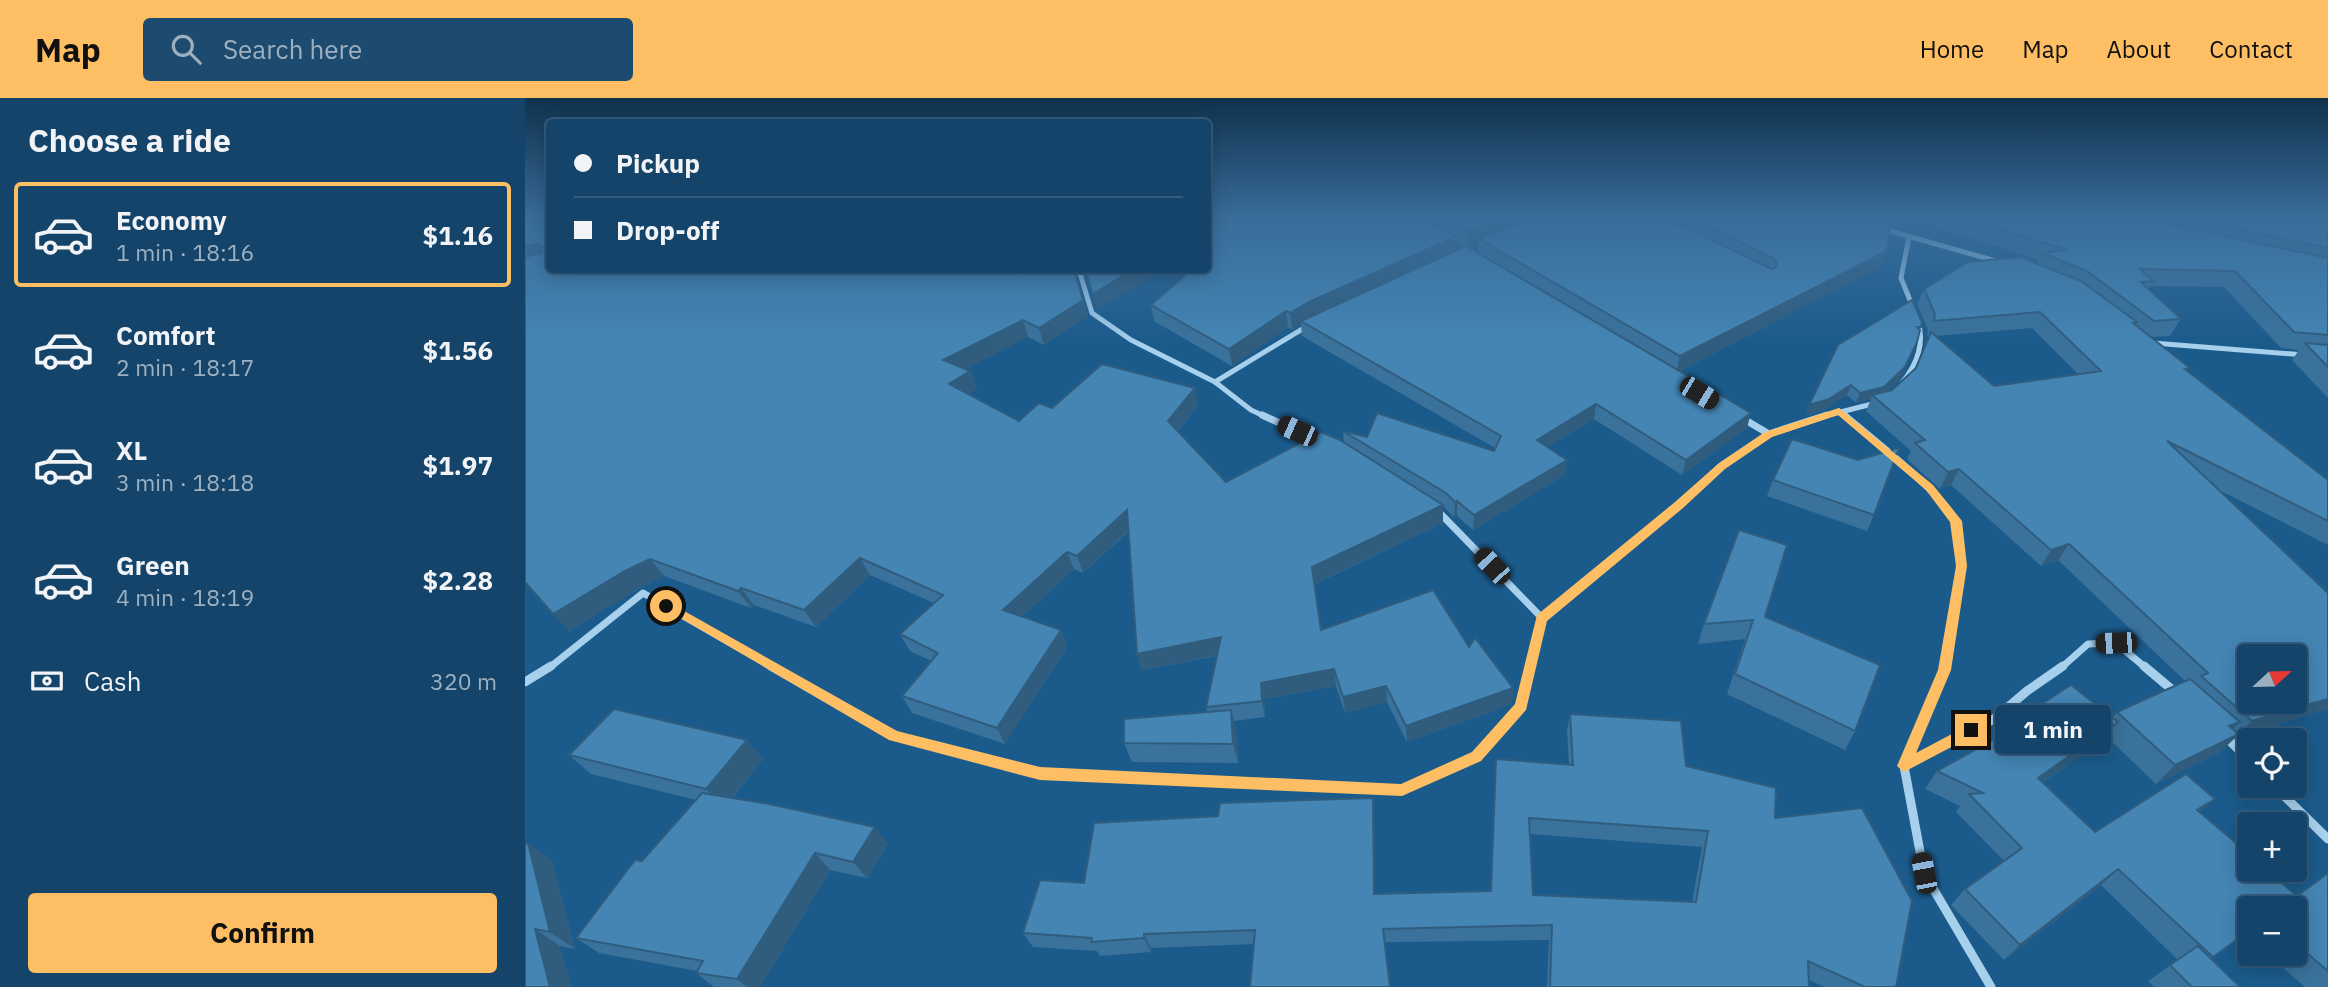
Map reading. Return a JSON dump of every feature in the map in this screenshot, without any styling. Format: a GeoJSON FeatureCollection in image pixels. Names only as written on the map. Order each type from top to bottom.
{"type":"FeatureCollection","features":[{"type":"Feature","properties":{"kind":"street"},"geometry":{"type":"LineString","coordinates":[[1897,388],[1905,381],[1923,332],[1901,278],[1904,260]]}},
{"type":"Feature","properties":{"kind":"street"},"geometry":{"type":"LineString","coordinates":[[1998,260],[2015,268]]}},
{"type":"Feature","properties":{"kind":"street"},"geometry":{"type":"LineString","coordinates":[[1080,273],[1092,313],[1131,340],[1215,382],[1251,410],[1332,447]]}},
{"type":"Feature","properties":{"kind":"street"},"geometry":{"type":"LineString","coordinates":[[1215,382],[1313,323]]}},
{"type":"Feature","properties":{"kind":"street"},"geometry":{"type":"LineString","coordinates":[[2153,351],[2142,342],[2315,356]]}},
{"type":"Feature","properties":{"kind":"street"},"geometry":{"type":"LineString","coordinates":[[525,682],[539,676],[643,593],[894,736],[1040,774],[1402,790],[1476,757],[1521,706],[1542,618],[1679,505],[1721,466],[1769,434],[1839,411],[1882,402]]}},
{"type":"Feature","properties":{"kind":"street"},"geometry":{"type":"LineString","coordinates":[[1839,411],[1929,488],[1956,521],[1961,566],[1945,670],[1904,766],[1924,873],[1991,987]]}},
{"type":"Feature","properties":{"kind":"street"},"geometry":{"type":"LineString","coordinates":[[1734,414],[1769,434]]}},
{"type":"Feature","properties":{"kind":"street"},"geometry":{"type":"LineString","coordinates":[[1431,506],[1442,513],[1542,618]]}},
{"type":"Feature","properties":{"kind":"street"},"geometry":{"type":"LineString","coordinates":[[1904,766],[1994,719],[2027,691],[2055,674],[2088,644],[2116,643],[2186,701]]}},
{"type":"Feature","properties":{"kind":"street"},"geometry":{"type":"LineString","coordinates":[[2215,726],[2237,748]]}},
{"type":"Feature","properties":{"kind":"street"},"geometry":{"type":"LineString","coordinates":[[2286,798],[2328,839]]}},
{"type":"Feature","properties":{"kind":"building"},"geometry":{"type":"Polygon","coordinates":[[[525,260],[546,260],[546,273],[1075,273],[1083,300],[1039,328],[1023,320],[943,360],[970,371],[949,384],[1019,421],[1039,403],[1052,408],[1102,364],[1195,388],[1168,421],[1226,482],[1321,432],[1340,440],[1443,505],[1312,567],[1321,630],[1433,590],[1469,647],[1475,638],[1513,688],[1406,726],[1386,686],[1343,697],[1334,669],[1261,683],[1262,701],[1206,707],[1221,637],[1137,654],[1127,510],[1077,556],[1067,552],[1003,610],[1061,630],[997,728],[902,696],[938,653],[900,634],[943,595],[860,558],[804,610],[741,588],[738,591],[650,559],[553,614],[525,582],[525,260]]]}},
{"type":"Feature","properties":{"kind":"building"},"geometry":{"type":"Polygon","coordinates":[[[1211,260],[1402,260],[1290,313],[1286,311],[1229,349],[1151,305],[1188,273],[1211,273],[1211,260]]]}},
{"type":"Feature","properties":{"kind":"building"},"geometry":{"type":"Polygon","coordinates":[[[1434,260],[1491,260],[1751,413],[1686,460],[1596,404],[1537,440],[1567,460],[1474,515],[1446,493],[1343,431],[1367,437],[1377,413],[1494,451],[1501,436],[1301,321],[1434,260]]]}},
{"type":"Feature","properties":{"kind":"building"},"geometry":{"type":"Polygon","coordinates":[[[1516,260],[1755,260],[1772,269],[1777,266],[1775,260],[1868,260],[1680,356],[1516,260]]]}},
{"type":"Feature","properties":{"kind":"building"},"geometry":{"type":"Polygon","coordinates":[[[2029,260],[2081,281],[2137,322],[2133,323],[2190,368],[2185,369],[2328,480],[2328,521],[2167,441],[2328,593],[2328,699],[2307,705],[2307,644],[2237,644],[2237,708],[2201,676],[2208,673],[2069,544],[2051,550],[1959,469],[1948,472],[1915,443],[1925,440],[1872,395],[1892,390],[1916,368],[1931,332],[1994,386],[2101,371],[2040,312],[1934,321],[1935,314],[1924,289],[1968,262],[2029,260]]]}},
{"type":"Feature","properties":{"kind":"building"},"geometry":{"type":"Polygon","coordinates":[[[2061,260],[2328,260],[2328,335],[2294,332],[2235,271],[2140,269],[2153,281],[2141,282],[2181,319],[2154,321],[2087,271],[2061,260]]]}},
{"type":"Feature","properties":{"kind":"building"},"geometry":{"type":"Polygon","coordinates":[[[1086,273],[1127,273],[1093,294],[1086,273]]]}},
{"type":"Feature","properties":{"kind":"building"},"geometry":{"type":"Polygon","coordinates":[[[1912,300],[1922,322],[1921,327],[1917,327],[1920,330],[1917,342],[1905,367],[1884,387],[1860,393],[1851,385],[1829,399],[1809,405],[1838,345],[1912,300]]]}},
{"type":"Feature","properties":{"kind":"building"},"geometry":{"type":"Polygon","coordinates":[[[2305,343],[2328,345],[2328,367],[2305,343]]]}},
{"type":"Feature","properties":{"kind":"building"},"geometry":{"type":"Polygon","coordinates":[[[1792,439],[1858,460],[1899,448],[1874,515],[1773,480],[1792,439]]]}},
{"type":"Feature","properties":{"kind":"building"},"geometry":{"type":"Polygon","coordinates":[[[1739,530],[1787,545],[1765,617],[1880,665],[1855,731],[1735,674],[1753,620],[1704,624],[1739,530]]]}},
{"type":"Feature","properties":{"kind":"building"},"geometry":{"type":"Polygon","coordinates":[[[2190,679],[2240,722],[2229,726],[2237,735],[2175,765],[2117,712],[2190,679]]]}},
{"type":"Feature","properties":{"kind":"building"},"geometry":{"type":"Polygon","coordinates":[[[2071,685],[2118,722],[2038,778],[2095,832],[2186,774],[2215,799],[2197,810],[2237,844],[2237,882],[2281,882],[2297,896],[2237,896],[2237,940],[2213,957],[2118,869],[2020,945],[1965,889],[2022,848],[1969,794],[1983,793],[1937,771],[2020,725],[2015,721],[2071,685]]]}},
{"type":"Feature","properties":{"kind":"building"},"geometry":{"type":"Polygon","coordinates":[[[614,709],[747,740],[706,789],[569,755],[614,709]]]}},
{"type":"Feature","properties":{"kind":"building"},"geometry":{"type":"Polygon","coordinates":[[[1231,710],[1233,744],[1124,743],[1124,719],[1231,710]]]}},
{"type":"Feature","properties":{"kind":"building"},"geometry":{"type":"Polygon","coordinates":[[[1570,714],[1681,721],[1686,766],[1776,788],[1775,818],[1862,808],[1912,901],[1896,987],[1865,987],[1808,961],[1809,987],[1550,987],[1552,925],[1383,929],[1390,987],[1250,987],[1255,930],[1144,934],[1144,938],[1091,942],[1092,938],[1023,933],[1040,880],[1084,883],[1094,823],[1218,816],[1220,803],[1373,798],[1374,894],[1491,891],[1496,759],[1573,765],[1570,714]],[[1529,818],[1533,895],[1696,902],[1708,831],[1529,818]]]}},
{"type":"Feature","properties":{"kind":"building"},"geometry":{"type":"Polygon","coordinates":[[[2244,714],[2276,714],[2252,721],[2244,714]]]}},
{"type":"Feature","properties":{"kind":"building"},"geometry":{"type":"Polygon","coordinates":[[[702,793],[769,804],[875,827],[853,862],[815,853],[737,979],[696,973],[703,961],[576,938],[635,860],[642,861],[702,793]]]}},
{"type":"Feature","properties":{"kind":"building"},"geometry":{"type":"Polygon","coordinates":[[[528,843],[550,932],[535,929],[550,987],[525,987],[525,844],[528,843]]]}},
{"type":"Feature","properties":{"kind":"building"},"geometry":{"type":"Polygon","coordinates":[[[2328,873],[2328,971],[2307,953],[2307,896],[2297,896],[2328,873]]]}},
{"type":"Feature","properties":{"kind":"building"},"geometry":{"type":"Polygon","coordinates":[[[2198,946],[2240,987],[2192,987],[2170,965],[2198,946]]]}},
{"type":"Feature","properties":{"kind":"route"},"geometry":{"type":"LineString","coordinates":[[666,606],[894,736],[1040,774],[1402,790],[1476,757],[1521,706],[1542,618],[1679,505],[1721,466],[1769,434],[1839,411],[1929,488],[1956,521],[1961,566],[1945,670],[1904,766],[1971,730]]}}]}
